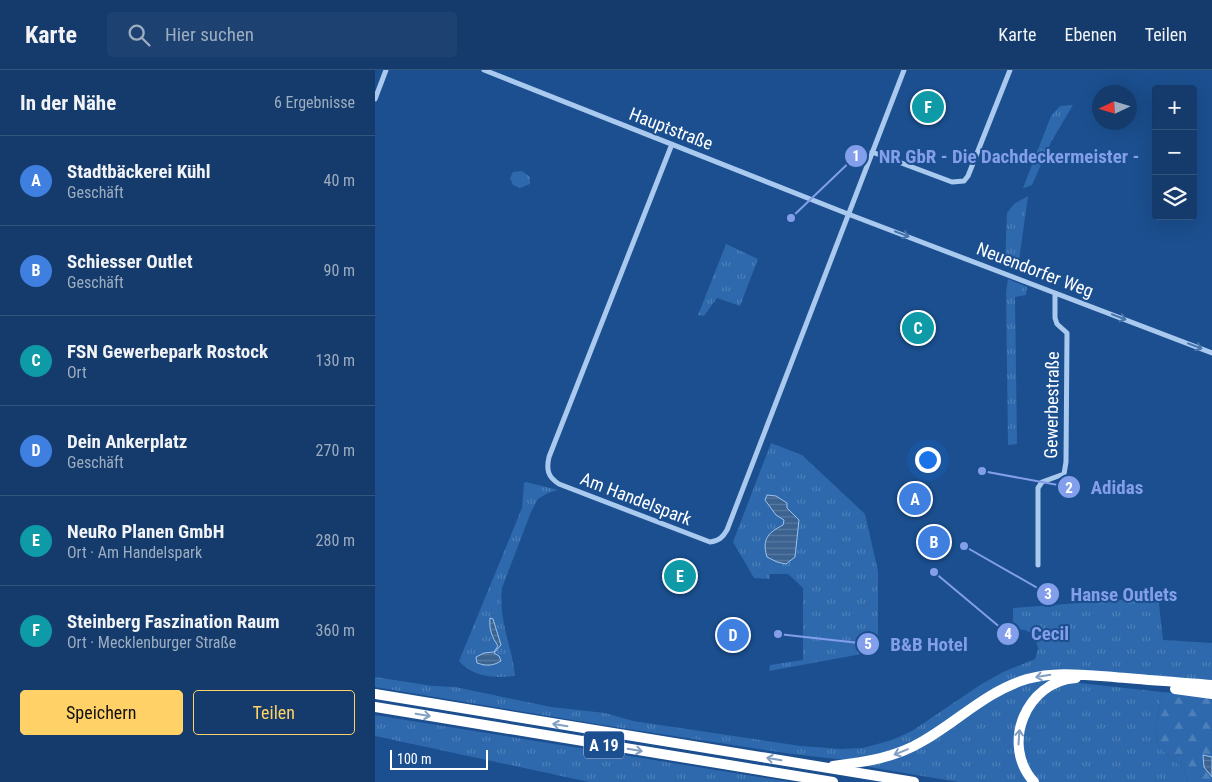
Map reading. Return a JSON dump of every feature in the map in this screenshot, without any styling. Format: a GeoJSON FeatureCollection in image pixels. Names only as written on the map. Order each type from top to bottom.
{"type":"FeatureCollection","features":[{"type":"Feature","properties":{"kind":"highway"},"geometry":{"type":"LineString","coordinates":[[822,767],[879,760],[905,751],[923,742],[1003,689],[1026,679],[1047,674],[1075,673],[1212,685]]}},
{"type":"Feature","properties":{"kind":"highway"},"geometry":{"type":"LineString","coordinates":[[1034,782],[1029,777],[1020,757],[1018,740],[1020,726],[1030,704],[1045,689],[1057,683],[1077,678],[1212,694]]}},
{"type":"Feature","properties":{"kind":"highway","name":"A 19"},"geometry":{"type":"LineString","coordinates":[[375,694],[914,782]]}},
{"type":"Feature","properties":{"kind":"highway","name":"A 19"},"geometry":{"type":"LineString","coordinates":[[375,707],[833,782]]}},
{"type":"Feature","properties":{"kind":"street"},"geometry":{"type":"LineString","coordinates":[[375,99],[386,70]]}},
{"type":"Feature","properties":{"kind":"street","name":"Hauptstraße"},"geometry":{"type":"LineString","coordinates":[[484,70],[848,214]]}},
{"type":"Feature","properties":{"kind":"street"},"geometry":{"type":"LineString","coordinates":[[848,214],[904,70]]}},
{"type":"Feature","properties":{"kind":"street"},"geometry":{"type":"LineString","coordinates":[[872,152],[952,182],[964,181],[1009,70]]}},
{"type":"Feature","properties":{"kind":"street","name":"Am Handelspark"},"geometry":{"type":"LineString","coordinates":[[672,144],[549,457],[547,472],[559,484],[710,542],[722,538],[848,214]]}},
{"type":"Feature","properties":{"kind":"street","name":"Neuendorfer Weg"},"geometry":{"type":"LineString","coordinates":[[848,214],[1212,353]]}},
{"type":"Feature","properties":{"kind":"street","name":"Gewerbestraße"},"geometry":{"type":"LineString","coordinates":[[1038,566],[1038,488],[1042,482],[1064,474],[1066,462],[1067,333],[1057,324],[1055,318],[1055,293]]}},
{"type":"Feature","properties":{"kind":"green space"},"geometry":{"type":"Polygon","coordinates":[[[1073,105],[1051,142],[1032,185],[1023,188],[1051,116],[1060,106],[1073,105]]]}},
{"type":"Feature","properties":{"kind":"green space"},"geometry":{"type":"Polygon","coordinates":[[[522,171],[530,177],[530,184],[520,188],[513,185],[510,178],[513,172],[522,171]]]}},
{"type":"Feature","properties":{"kind":"green space"},"geometry":{"type":"Polygon","coordinates":[[[1028,196],[1018,268],[1005,265],[1007,213],[1014,204],[1028,196]]]}},
{"type":"Feature","properties":{"kind":"green space"},"geometry":{"type":"Polygon","coordinates":[[[726,244],[758,259],[740,306],[717,298],[704,316],[698,315],[726,244]]]}},
{"type":"Feature","properties":{"kind":"green space"},"geometry":{"type":"Polygon","coordinates":[[[1008,279],[1027,287],[1026,295],[1015,297],[1017,444],[1008,445],[1006,292],[1008,279]]]}},
{"type":"Feature","properties":{"kind":"green space"},"geometry":{"type":"Polygon","coordinates":[[[771,443],[802,455],[865,514],[878,571],[878,651],[769,671],[770,665],[803,660],[803,588],[788,574],[770,574],[769,579],[754,578],[733,542],[771,443]],[[787,503],[776,515],[784,520],[783,525],[776,528],[795,557],[799,520],[787,508],[787,503]]]}},
{"type":"Feature","properties":{"kind":"green space"},"geometry":{"type":"Polygon","coordinates":[[[524,483],[558,490],[538,499],[531,512],[502,588],[502,611],[515,676],[485,676],[471,671],[459,661],[522,508],[524,483]]]}},
{"type":"Feature","properties":{"kind":"green space"},"geometry":{"type":"Polygon","coordinates":[[[1158,595],[1163,640],[1212,643],[1212,684],[1038,673],[898,751],[846,760],[792,754],[615,727],[375,687],[375,677],[433,686],[455,687],[551,707],[605,713],[633,721],[801,746],[841,749],[863,748],[892,740],[912,731],[980,685],[1003,672],[1035,659],[1038,649],[1035,635],[1025,630],[1013,629],[1013,608],[1120,600],[1135,596],[1158,595]]]}},
{"type":"Feature","properties":{"kind":"green space"},"geometry":{"type":"Polygon","coordinates":[[[1061,678],[1019,717],[1014,735],[1029,782],[958,782],[857,765],[877,763],[992,698],[1032,681],[1061,678]]]}},
{"type":"Feature","properties":{"kind":"green space"},"geometry":{"type":"Polygon","coordinates":[[[1070,682],[1162,692],[1155,733],[1159,747],[1184,769],[1188,782],[1038,782],[1034,778],[1022,752],[1022,728],[1038,699],[1056,687],[1070,682]]]}},
{"type":"Feature","properties":{"kind":"green space"},"geometry":{"type":"Polygon","coordinates":[[[1162,692],[1212,696],[1212,757],[1204,755],[1204,767],[1212,777],[1212,782],[1188,782],[1184,769],[1159,747],[1155,733],[1162,692]]]}},
{"type":"Feature","properties":{"kind":"green space"},"geometry":{"type":"Polygon","coordinates":[[[375,715],[790,782],[589,782],[375,736],[375,715]]]}},
{"type":"Feature","properties":{"kind":"shaded area"},"geometry":{"type":"Polygon","coordinates":[[[767,495],[776,496],[787,503],[787,508],[799,520],[795,557],[786,564],[767,557],[765,546],[767,538],[773,531],[783,525],[784,520],[776,515],[765,500],[767,495]]]}},
{"type":"Feature","properties":{"kind":"shaded area"},"geometry":{"type":"Polygon","coordinates":[[[490,618],[493,619],[501,645],[494,653],[499,656],[501,661],[492,665],[486,665],[477,663],[476,657],[484,653],[494,652],[498,646],[491,633],[490,618]]]}},
{"type":"Feature","properties":{"kind":"shaded area"},"geometry":{"type":"Polygon","coordinates":[[[1203,755],[1212,757],[1212,777],[1204,767],[1203,755]]]}},
{"type":"Feature","properties":{"kind":"place","name":"Steinberg Faszination Raum"},"geometry":{"type":"Point","coordinates":[928,107]}},
{"type":"Feature","properties":{"kind":"place","name":"NR GbR - Die Dachdeckermeister -"},"geometry":{"type":"Point","coordinates":[791,218]}},
{"type":"Feature","properties":{"kind":"place","name":"FSN Gewerbepark Rostock"},"geometry":{"type":"Point","coordinates":[918,328]}},
{"type":"Feature","properties":{"kind":"place","name":"Adidas"},"geometry":{"type":"Point","coordinates":[982,471]}},
{"type":"Feature","properties":{"kind":"place","name":"Stadtbäckerei Kühl"},"geometry":{"type":"Point","coordinates":[915,499]}},
{"type":"Feature","properties":{"kind":"place","name":"Schiesser Outlet"},"geometry":{"type":"Point","coordinates":[934,542]}},
{"type":"Feature","properties":{"kind":"place","name":"Hanse Outlets"},"geometry":{"type":"Point","coordinates":[964,546]}},
{"type":"Feature","properties":{"kind":"place","name":"Cecil"},"geometry":{"type":"Point","coordinates":[934,572]}},
{"type":"Feature","properties":{"kind":"place","name":"NeuRo Planen GmbH"},"geometry":{"type":"Point","coordinates":[680,576]}},
{"type":"Feature","properties":{"kind":"place","name":"B&B Hotel"},"geometry":{"type":"Point","coordinates":[778,634]}},
{"type":"Feature","properties":{"kind":"place","name":"Dein Ankerplatz"},"geometry":{"type":"Point","coordinates":[733,635]}}]}
